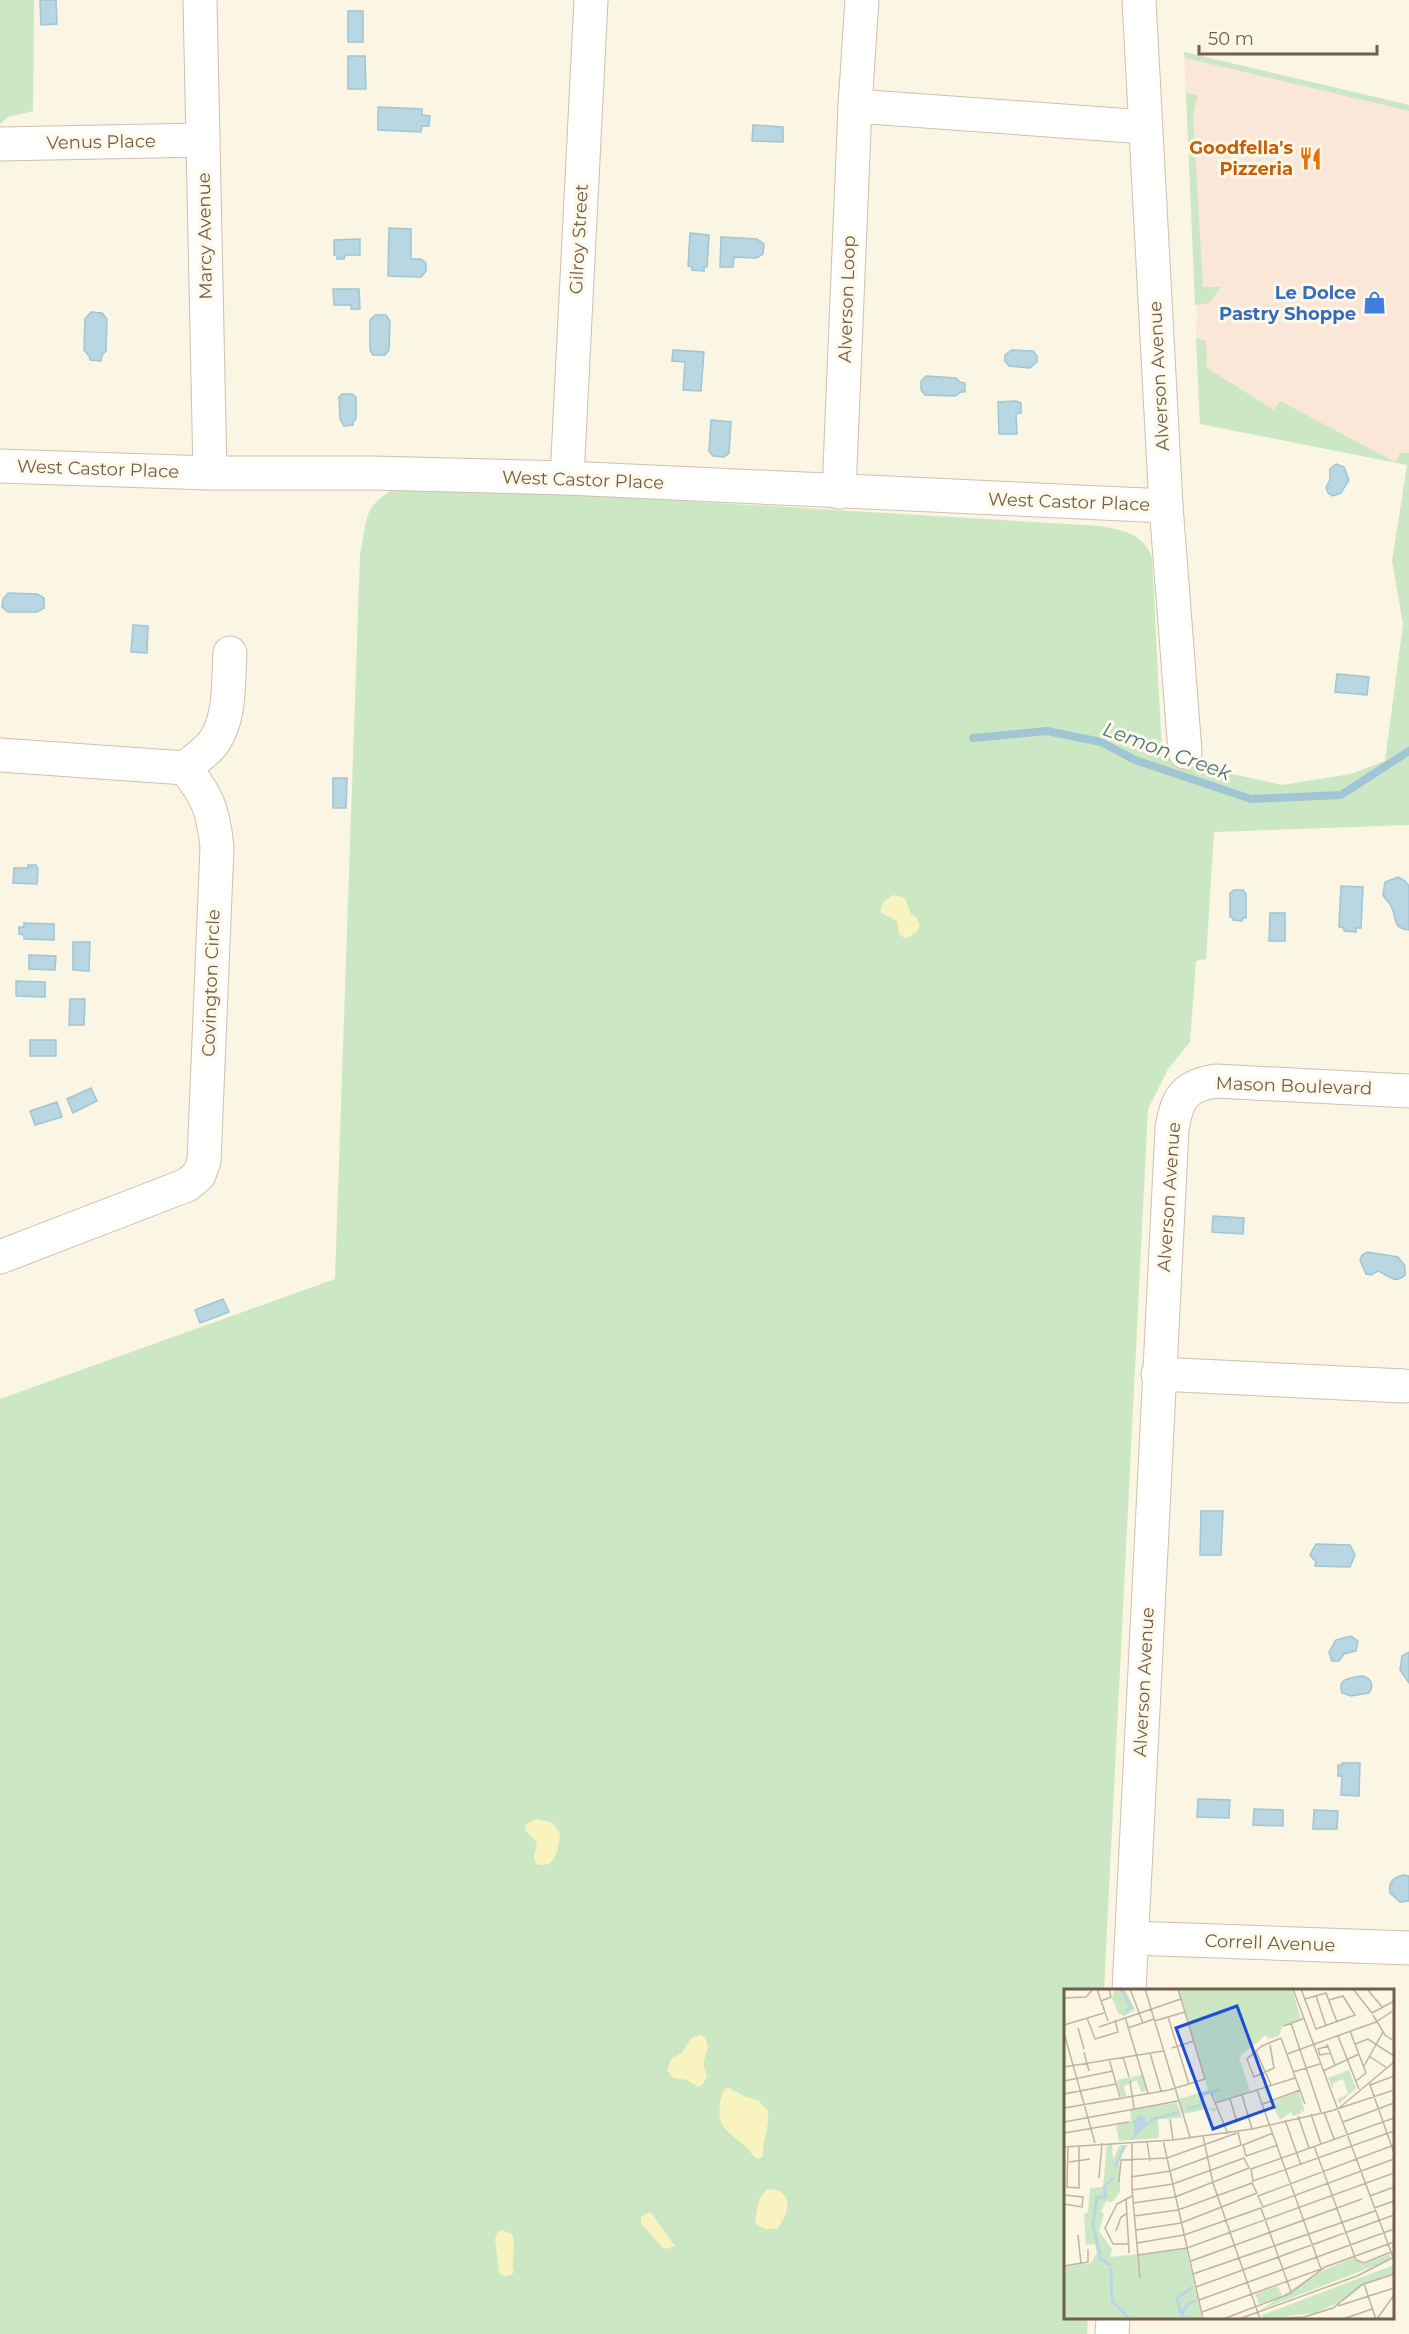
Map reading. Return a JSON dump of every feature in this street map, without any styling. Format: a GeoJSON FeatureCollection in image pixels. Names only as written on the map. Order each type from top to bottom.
{"type":"FeatureCollection","features":[{"type":"Feature","properties":{"kind":"street","name":"Marcy Avenue"},"geometry":{"type":"LineString","coordinates":[[200,0],[210,473]]}},
{"type":"Feature","properties":{"kind":"street","name":"Gilroy Street"},"geometry":{"type":"LineString","coordinates":[[567,478],[591,0]]}},
{"type":"Feature","properties":{"kind":"street","name":"Alverson Loop"},"geometry":{"type":"LineString","coordinates":[[839,492],[855,106],[862,0]]}},
{"type":"Feature","properties":{"kind":"street","name":"Alverson Avenue"},"geometry":{"type":"LineString","coordinates":[[1139,0],[1166,506],[1185,752]]}},
{"type":"Feature","properties":{"kind":"street"},"geometry":{"type":"LineString","coordinates":[[855,106],[1145,127]]}},
{"type":"Feature","properties":{"kind":"street","name":"Venus Place"},"geometry":{"type":"LineString","coordinates":[[0,144],[203,141]]}},
{"type":"Feature","properties":{"kind":"street","name":"West Castor Place"},"geometry":{"type":"LineString","coordinates":[[0,466],[210,473],[373,473],[567,478],[1166,506]]}},
{"type":"Feature","properties":{"kind":"street"},"geometry":{"type":"LineString","coordinates":[[0,755],[185,768],[213,744],[221,729],[226,713],[230,653]]}},
{"type":"Feature","properties":{"kind":"street","name":"Covington Circle"},"geometry":{"type":"LineString","coordinates":[[0,1257],[187,1185],[199,1175],[204,1161],[217,847],[213,816],[202,790],[185,768]]}},
{"type":"Feature","properties":{"kind":"street","name":"Mason Boulevard"},"geometry":{"type":"LineString","coordinates":[[1183,1094],[1199,1083],[1216,1081],[1409,1091]]}},
{"type":"Feature","properties":{"kind":"street","name":"Alverson Avenue"},"geometry":{"type":"LineString","coordinates":[[1129,1989],[1172,1129],[1175,1110],[1183,1094]]}},
{"type":"Feature","properties":{"kind":"street"},"geometry":{"type":"LineString","coordinates":[[1158,1374],[1404,1386]]}},
{"type":"Feature","properties":{"kind":"street","name":"Correll Avenue"},"geometry":{"type":"LineString","coordinates":[[1132,1938],[1409,1948]]}},
{"type":"Feature","properties":{"kind":"street"},"geometry":{"type":"LineString","coordinates":[[1112,2334],[1113,2319]]}},
{"type":"Feature","properties":{"kind":"shaded area"},"geometry":{"type":"Polygon","coordinates":[[[1184,52],[1409,105],[1409,465],[1200,424],[1196,338],[1197,306],[1184,52]]]}},
{"type":"Feature","properties":{"kind":"green space"},"geometry":{"type":"Polygon","coordinates":[[[0,0],[34,0],[33,111],[8,117],[0,124],[0,0]]]}},
{"type":"Feature","properties":{"kind":"green space"},"geometry":{"type":"Polygon","coordinates":[[[1184,52],[1409,105],[1409,111],[1185,58],[1184,52]]]}},
{"type":"Feature","properties":{"kind":"green space"},"geometry":{"type":"Polygon","coordinates":[[[1186,93],[1198,96],[1193,114],[1203,287],[1221,287],[1209,303],[1195,305],[1186,93]]]}},
{"type":"Feature","properties":{"kind":"green space"},"geometry":{"type":"Polygon","coordinates":[[[1196,338],[1206,341],[1207,368],[1274,410],[1280,401],[1395,462],[1400,453],[1409,453],[1409,825],[1214,832],[1206,959],[1196,961],[1190,1042],[1168,1069],[1148,1109],[1104,1989],[1064,1989],[1064,2319],[1088,2319],[1087,2334],[0,2334],[0,1399],[335,1279],[360,555],[364,529],[374,504],[381,497],[405,484],[1100,526],[1116,529],[1137,538],[1148,549],[1152,557],[1162,753],[1183,763],[1282,785],[1351,774],[1385,761],[1403,624],[1392,561],[1407,465],[1200,424],[1196,338]]]}},
{"type":"Feature","properties":{"kind":"sand"},"geometry":{"type":"Polygon","coordinates":[[[893,895],[905,898],[911,914],[917,918],[920,925],[918,931],[906,939],[899,934],[897,921],[880,912],[884,901],[893,895]]]}},
{"type":"Feature","properties":{"kind":"sand"},"geometry":{"type":"Polygon","coordinates":[[[537,1819],[553,1823],[560,1833],[555,1856],[548,1864],[543,1865],[536,1864],[534,1857],[537,1843],[526,1831],[525,1825],[537,1819]]]}},
{"type":"Feature","properties":{"kind":"sand"},"geometry":{"type":"Polygon","coordinates":[[[700,2035],[705,2037],[708,2046],[703,2064],[707,2077],[698,2087],[687,2080],[673,2078],[667,2070],[671,2059],[682,2053],[691,2038],[700,2035]]]}},
{"type":"Feature","properties":{"kind":"sand"},"geometry":{"type":"Polygon","coordinates":[[[727,2087],[746,2097],[758,2100],[768,2111],[763,2156],[759,2159],[722,2125],[720,2104],[722,2093],[727,2087]]]}},
{"type":"Feature","properties":{"kind":"sand"},"geometry":{"type":"Polygon","coordinates":[[[767,2189],[776,2190],[786,2198],[787,2210],[777,2229],[765,2229],[755,2223],[759,2199],[767,2189]]]}},
{"type":"Feature","properties":{"kind":"sand"},"geometry":{"type":"Polygon","coordinates":[[[650,2212],[675,2246],[666,2249],[662,2247],[641,2223],[641,2217],[650,2212]]]}},
{"type":"Feature","properties":{"kind":"sand"},"geometry":{"type":"Polygon","coordinates":[[[502,2230],[512,2234],[514,2244],[514,2272],[504,2276],[499,2273],[495,2239],[498,2232],[502,2230]]]}},
{"type":"Feature","properties":{"kind":"water"},"geometry":{"type":"Polygon","coordinates":[[[40,0],[56,0],[57,24],[41,25],[40,0]]]}},
{"type":"Feature","properties":{"kind":"water"},"geometry":{"type":"Polygon","coordinates":[[[348,11],[363,11],[363,42],[348,42],[348,11]]]}},
{"type":"Feature","properties":{"kind":"water"},"geometry":{"type":"Polygon","coordinates":[[[348,56],[365,56],[366,89],[348,89],[348,56]]]}},
{"type":"Feature","properties":{"kind":"water"},"geometry":{"type":"Polygon","coordinates":[[[378,107],[422,109],[422,115],[430,116],[429,126],[422,126],[421,132],[378,130],[378,107]]]}},
{"type":"Feature","properties":{"kind":"water"},"geometry":{"type":"Polygon","coordinates":[[[753,125],[783,127],[783,142],[752,141],[753,125]]]}},
{"type":"Feature","properties":{"kind":"water"},"geometry":{"type":"Polygon","coordinates":[[[389,228],[411,229],[411,259],[421,259],[426,263],[426,271],[421,277],[388,276],[389,228]]]}},
{"type":"Feature","properties":{"kind":"water"},"geometry":{"type":"Polygon","coordinates":[[[690,233],[709,235],[707,267],[704,267],[704,271],[692,270],[692,267],[688,266],[690,233]]]}},
{"type":"Feature","properties":{"kind":"water"},"geometry":{"type":"Polygon","coordinates":[[[721,237],[757,239],[764,244],[763,254],[756,258],[734,257],[733,267],[720,267],[721,237]]]}},
{"type":"Feature","properties":{"kind":"water"},"geometry":{"type":"Polygon","coordinates":[[[360,239],[360,255],[345,255],[344,259],[337,259],[334,255],[334,240],[360,239]]]}},
{"type":"Feature","properties":{"kind":"water"},"geometry":{"type":"Polygon","coordinates":[[[333,289],[359,289],[360,309],[351,309],[351,305],[334,305],[333,289]]]}},
{"type":"Feature","properties":{"kind":"water"},"geometry":{"type":"Polygon","coordinates":[[[91,312],[102,313],[107,319],[106,351],[101,361],[90,360],[84,350],[85,319],[91,312]]]}},
{"type":"Feature","properties":{"kind":"water"},"geometry":{"type":"Polygon","coordinates":[[[375,315],[386,315],[390,321],[389,350],[385,355],[373,355],[370,350],[370,320],[375,315]]]}},
{"type":"Feature","properties":{"kind":"water"},"geometry":{"type":"Polygon","coordinates":[[[673,350],[704,352],[701,391],[683,390],[685,362],[672,361],[673,350]]]}},
{"type":"Feature","properties":{"kind":"water"},"geometry":{"type":"Polygon","coordinates":[[[1012,350],[1033,351],[1037,356],[1037,362],[1030,368],[1009,366],[1005,361],[1005,355],[1012,350]]]}},
{"type":"Feature","properties":{"kind":"water"},"geometry":{"type":"Polygon","coordinates":[[[926,376],[956,378],[965,383],[965,392],[955,396],[925,395],[921,390],[921,381],[926,376]]]}},
{"type":"Feature","properties":{"kind":"water"},"geometry":{"type":"Polygon","coordinates":[[[342,394],[352,394],[356,397],[356,419],[353,425],[344,426],[340,419],[339,397],[342,394]]]}},
{"type":"Feature","properties":{"kind":"water"},"geometry":{"type":"Polygon","coordinates":[[[998,402],[1021,403],[1021,413],[1016,414],[1017,434],[999,434],[998,402]]]}},
{"type":"Feature","properties":{"kind":"water"},"geometry":{"type":"Polygon","coordinates":[[[711,420],[731,422],[729,453],[724,457],[713,456],[709,451],[711,420]]]}},
{"type":"Feature","properties":{"kind":"water"},"geometry":{"type":"Polygon","coordinates":[[[1336,464],[1344,467],[1349,480],[1341,493],[1333,496],[1328,493],[1326,487],[1330,480],[1330,469],[1336,464]]]}},
{"type":"Feature","properties":{"kind":"water"},"geometry":{"type":"Polygon","coordinates":[[[8,593],[37,594],[44,598],[44,608],[37,612],[8,612],[2,607],[3,599],[8,593]]]}},
{"type":"Feature","properties":{"kind":"water"},"geometry":{"type":"Polygon","coordinates":[[[133,625],[148,626],[147,653],[131,652],[133,625]]]}},
{"type":"Feature","properties":{"kind":"water"},"geometry":{"type":"Polygon","coordinates":[[[1337,674],[1369,677],[1367,695],[1335,692],[1337,674]]]}},
{"type":"Feature","properties":{"kind":"water"},"geometry":{"type":"Polygon","coordinates":[[[333,778],[347,778],[346,808],[333,808],[333,778]]]}},
{"type":"Feature","properties":{"kind":"water"},"geometry":{"type":"Polygon","coordinates":[[[28,865],[36,865],[38,869],[37,884],[13,883],[14,868],[28,868],[28,865]]]}},
{"type":"Feature","properties":{"kind":"water"},"geometry":{"type":"Polygon","coordinates":[[[1398,877],[1409,886],[1409,930],[1397,925],[1391,906],[1383,895],[1385,882],[1398,877]]]}},
{"type":"Feature","properties":{"kind":"water"},"geometry":{"type":"Polygon","coordinates":[[[1341,886],[1363,887],[1361,928],[1356,928],[1356,932],[1344,931],[1344,928],[1339,927],[1341,886]]]}},
{"type":"Feature","properties":{"kind":"water"},"geometry":{"type":"Polygon","coordinates":[[[1234,890],[1243,890],[1246,894],[1246,918],[1242,921],[1233,920],[1230,917],[1230,893],[1234,890]]]}},
{"type":"Feature","properties":{"kind":"water"},"geometry":{"type":"Polygon","coordinates":[[[1270,913],[1285,913],[1285,941],[1269,941],[1270,913]]]}},
{"type":"Feature","properties":{"kind":"water"},"geometry":{"type":"Polygon","coordinates":[[[24,923],[54,924],[54,940],[24,939],[24,935],[19,934],[19,927],[24,927],[24,923]]]}},
{"type":"Feature","properties":{"kind":"water"},"geometry":{"type":"Polygon","coordinates":[[[73,942],[90,942],[89,971],[73,970],[73,942]]]}},
{"type":"Feature","properties":{"kind":"water"},"geometry":{"type":"Polygon","coordinates":[[[29,955],[56,956],[55,970],[29,969],[29,955]]]}},
{"type":"Feature","properties":{"kind":"water"},"geometry":{"type":"Polygon","coordinates":[[[16,981],[45,982],[45,997],[16,996],[16,981]]]}},
{"type":"Feature","properties":{"kind":"water"},"geometry":{"type":"Polygon","coordinates":[[[70,999],[85,999],[84,1025],[69,1025],[70,999]]]}},
{"type":"Feature","properties":{"kind":"water"},"geometry":{"type":"Polygon","coordinates":[[[30,1040],[56,1040],[56,1056],[30,1056],[30,1040]]]}},
{"type":"Feature","properties":{"kind":"water"},"geometry":{"type":"Polygon","coordinates":[[[91,1088],[97,1101],[73,1113],[67,1099],[91,1088]]]}},
{"type":"Feature","properties":{"kind":"water"},"geometry":{"type":"Polygon","coordinates":[[[57,1102],[62,1117],[35,1125],[30,1111],[57,1102]]]}},
{"type":"Feature","properties":{"kind":"water"},"geometry":{"type":"Polygon","coordinates":[[[1213,1216],[1244,1218],[1243,1234],[1212,1232],[1213,1216]]]}},
{"type":"Feature","properties":{"kind":"water"},"geometry":{"type":"Polygon","coordinates":[[[1367,1252],[1398,1257],[1405,1266],[1405,1275],[1395,1279],[1378,1271],[1371,1275],[1366,1274],[1360,1260],[1367,1252]]]}},
{"type":"Feature","properties":{"kind":"water"},"geometry":{"type":"Polygon","coordinates":[[[223,1299],[229,1312],[200,1323],[195,1310],[223,1299]]]}},
{"type":"Feature","properties":{"kind":"water"},"geometry":{"type":"Polygon","coordinates":[[[1201,1511],[1223,1511],[1221,1555],[1200,1555],[1201,1511]]]}},
{"type":"Feature","properties":{"kind":"water"},"geometry":{"type":"Polygon","coordinates":[[[1316,1544],[1350,1545],[1355,1555],[1350,1567],[1315,1566],[1316,1562],[1310,1555],[1316,1544]]]}},
{"type":"Feature","properties":{"kind":"water"},"geometry":{"type":"Polygon","coordinates":[[[1351,1636],[1358,1641],[1356,1651],[1344,1654],[1339,1661],[1332,1661],[1329,1652],[1336,1640],[1351,1636]]]}},
{"type":"Feature","properties":{"kind":"water"},"geometry":{"type":"Polygon","coordinates":[[[1409,1652],[1409,1683],[1400,1670],[1402,1656],[1409,1652]]]}},
{"type":"Feature","properties":{"kind":"water"},"geometry":{"type":"Polygon","coordinates":[[[1360,1676],[1370,1681],[1372,1687],[1369,1693],[1351,1696],[1342,1693],[1341,1684],[1343,1682],[1360,1676]]]}},
{"type":"Feature","properties":{"kind":"water"},"geometry":{"type":"Polygon","coordinates":[[[1360,1763],[1359,1796],[1341,1795],[1342,1776],[1338,1776],[1338,1765],[1360,1763]]]}},
{"type":"Feature","properties":{"kind":"water"},"geometry":{"type":"Polygon","coordinates":[[[1198,1799],[1230,1800],[1229,1818],[1197,1817],[1198,1799]]]}},
{"type":"Feature","properties":{"kind":"water"},"geometry":{"type":"Polygon","coordinates":[[[1254,1809],[1283,1810],[1283,1826],[1253,1825],[1254,1809]]]}},
{"type":"Feature","properties":{"kind":"water"},"geometry":{"type":"Polygon","coordinates":[[[1314,1810],[1338,1811],[1337,1829],[1313,1829],[1314,1810]]]}},
{"type":"Feature","properties":{"kind":"water"},"geometry":{"type":"Polygon","coordinates":[[[1409,1876],[1409,1901],[1400,1902],[1390,1893],[1390,1886],[1395,1878],[1409,1876]]]}},
{"type":"Feature","properties":{"kind":"waterway","name":"Lemon Creek"},"geometry":{"type":"LineString","coordinates":[[973,738],[1047,731],[1101,742],[1135,760],[1251,799],[1341,795],[1409,751]]}},
{"type":"Feature","properties":{"kind":"place","name":"Goodfella's Pizzeria"},"geometry":{"type":"Point","coordinates":[1311,158]}},
{"type":"Feature","properties":{"kind":"place","name":"Le Dolce Pastry Shoppe"},"geometry":{"type":"Point","coordinates":[1374,303]}}]}
